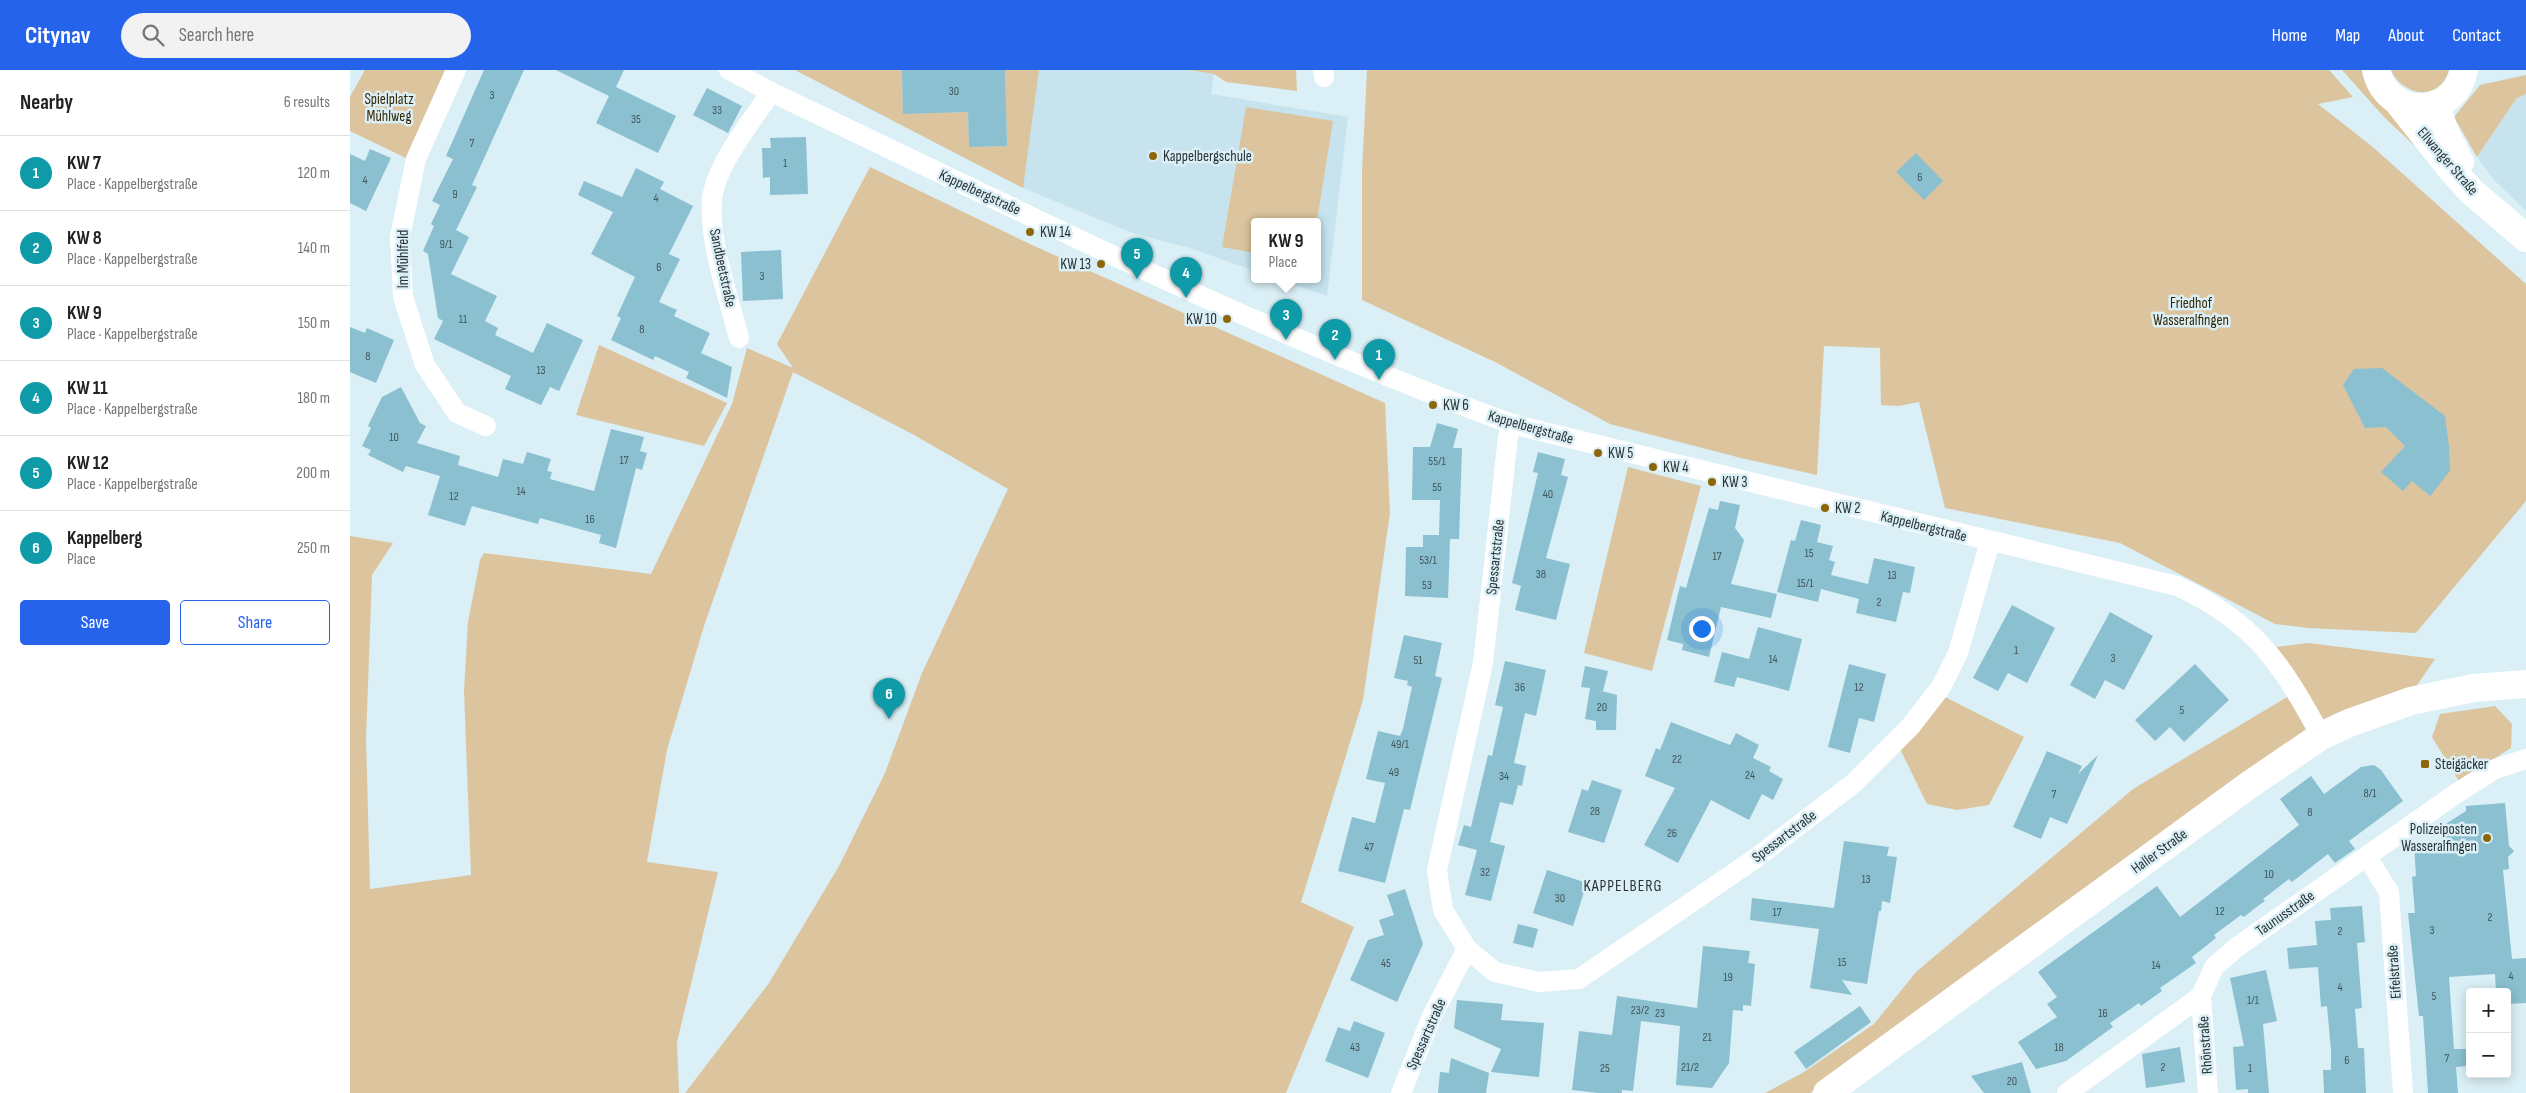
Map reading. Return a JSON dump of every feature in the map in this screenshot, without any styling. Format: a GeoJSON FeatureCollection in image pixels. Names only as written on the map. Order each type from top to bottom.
{"type":"FeatureCollection","features":[{"type":"Feature","properties":{"kind":"main road","name":"Ellwanger Straße"},"geometry":{"type":"LineString","coordinates":[[2376,70],[2382,87],[2398,102],[2452,170],[2526,238]]}},
{"type":"Feature","properties":{"kind":"main road"},"geometry":{"type":"LineString","coordinates":[[2398,102],[2416,107],[2436,104],[2453,93],[2468,72]]}},
{"type":"Feature","properties":{"kind":"main road","name":"Ellwanger Straße"},"geometry":{"type":"LineString","coordinates":[[2436,104],[2444,130],[2466,172],[2501,217]]}},
{"type":"Feature","properties":{"kind":"main road","name":"Haller Straße"},"geometry":{"type":"LineString","coordinates":[[1827,1093],[2249,785],[2321,736],[2348,723],[2411,701],[2474,688],[2526,684]]}},
{"type":"Feature","properties":{"kind":"street","name":"Im Mühlfeld"},"geometry":{"type":"LineString","coordinates":[[456,70],[416,159],[400,236],[403,297],[425,365],[457,414],[486,426]]}},
{"type":"Feature","properties":{"kind":"street","name":"Kappelbergstraße"},"geometry":{"type":"LineString","coordinates":[[729,70],[771,92],[1151,274],[1291,335],[1512,424],[2102,569],[2156,579],[2206,599],[2234,618],[2259,641],[2294,686],[2321,736]]}},
{"type":"Feature","properties":{"kind":"street","name":"Sandbeetstraße"},"geometry":{"type":"LineString","coordinates":[[739,338],[715,241],[712,199],[726,161],[771,92]]}},
{"type":"Feature","properties":{"kind":"street","name":"Spessartstraße"},"geometry":{"type":"LineString","coordinates":[[1512,424],[1508,437],[1483,663],[1437,870],[1443,910],[1468,948],[1495,972],[1538,982],[1578,979],[1756,858],[1854,783],[1910,727],[1941,687],[1958,653],[1990,542]]}},
{"type":"Feature","properties":{"kind":"street","name":"Taunusstraße"},"geometry":{"type":"LineString","coordinates":[[2202,996],[2214,967],[2237,947],[2457,793],[2496,769],[2526,759]]}},
{"type":"Feature","properties":{"kind":"street","name":"Eifelstraße"},"geometry":{"type":"LineString","coordinates":[[2367,857],[2389,892],[2403,1093]]}},
{"type":"Feature","properties":{"kind":"street","name":"Spessartstraße"},"geometry":{"type":"LineString","coordinates":[[1401,1093],[1432,1016],[1468,948]]}},
{"type":"Feature","properties":{"kind":"street"},"geometry":{"type":"LineString","coordinates":[[2066,1093],[2202,996]]}},
{"type":"Feature","properties":{"kind":"street","name":"Rhönstraße"},"geometry":{"type":"LineString","coordinates":[[2202,996],[2208,1093]]}},
{"type":"Feature","properties":{"kind":"shaded area","name":"Kappelbergschule"},"geometry":{"type":"Polygon","coordinates":[[[795,70],[1189,70],[1214,74],[1211,94],[1348,117],[1327,296],[1289,283],[1321,283],[1321,218],[1251,218],[1251,270],[1190,248],[1135,234],[1023,188],[795,70]]]}},
{"type":"Feature","properties":{"kind":"shaded area"},"geometry":{"type":"Polygon","coordinates":[[[2526,94],[2526,211],[2493,179],[2477,157],[2516,99],[2526,94]]]}},
{"type":"Feature","properties":{"kind":"green space","name":"Spielplatz Mühlweg"},"geometry":{"type":"Polygon","coordinates":[[[365,70],[448,70],[408,159],[350,131],[350,97],[365,70]]]}},
{"type":"Feature","properties":{"kind":"green space"},"geometry":{"type":"Polygon","coordinates":[[[795,70],[902,70],[903,114],[968,112],[969,147],[1007,146],[1005,70],[1039,70],[1023,188],[795,70]]]}},
{"type":"Feature","properties":{"kind":"green space"},"geometry":{"type":"Polygon","coordinates":[[[1189,70],[1296,70],[1297,91],[1226,82],[1214,74],[1189,70]]]}},
{"type":"Feature","properties":{"kind":"green space","name":"Friedhof Wasseralfingen"},"geometry":{"type":"Polygon","coordinates":[[[1367,70],[2329,70],[2353,97],[2318,104],[2374,148],[2526,284],[2526,501],[2416,633],[2308,628],[2275,624],[2120,543],[1945,508],[1919,402],[1899,406],[1881,405],[1880,348],[1824,346],[1817,475],[1741,458],[1610,424],[1495,362],[1362,300],[1362,172],[1367,70]]]}},
{"type":"Feature","properties":{"kind":"green space"},"geometry":{"type":"Polygon","coordinates":[[[2342,70],[2365,70],[2432,162],[2385,118],[2342,70]]]}},
{"type":"Feature","properties":{"kind":"green space"},"geometry":{"type":"Polygon","coordinates":[[[2391,70],[2449,70],[2438,87],[2430,91],[2421,92],[2404,86],[2391,70]]]}},
{"type":"Feature","properties":{"kind":"green space"},"geometry":{"type":"Polygon","coordinates":[[[2526,75],[2526,94],[2516,99],[2477,157],[2454,117],[2480,85],[2526,75]]]}},
{"type":"Feature","properties":{"kind":"green space"},"geometry":{"type":"Polygon","coordinates":[[[1246,107],[1333,121],[1317,218],[1251,218],[1251,252],[1222,247],[1246,107]]]}},
{"type":"Feature","properties":{"kind":"green space"},"geometry":{"type":"Polygon","coordinates":[[[870,167],[1032,245],[1385,403],[1390,513],[1363,700],[1301,902],[1354,927],[1286,1093],[685,1093],[769,983],[839,866],[885,773],[922,673],[1008,489],[914,435],[793,372],[704,626],[667,750],[647,862],[718,872],[677,1042],[679,1093],[350,1093],[350,536],[393,543],[372,575],[366,739],[370,889],[471,875],[464,691],[468,622],[480,560],[484,553],[651,574],[732,404],[747,348],[793,368],[777,344],[870,167]]]}},
{"type":"Feature","properties":{"kind":"green space"},"geometry":{"type":"Polygon","coordinates":[[[599,345],[727,403],[704,446],[576,415],[599,345]]]}},
{"type":"Feature","properties":{"kind":"green space"},"geometry":{"type":"Polygon","coordinates":[[[1628,467],[1701,486],[1652,671],[1584,653],[1628,467]]]}},
{"type":"Feature","properties":{"kind":"green space"},"geometry":{"type":"Polygon","coordinates":[[[2309,643],[2435,659],[2415,688],[2325,725],[2276,647],[2309,643]]]}},
{"type":"Feature","properties":{"kind":"green space"},"geometry":{"type":"Polygon","coordinates":[[[1941,695],[2024,737],[1989,805],[1957,810],[1927,804],[1899,747],[1941,695]]]}},
{"type":"Feature","properties":{"kind":"green space"},"geometry":{"type":"Polygon","coordinates":[[[2289,696],[2312,735],[2096,883],[1810,1093],[1765,1093],[1804,1072],[1874,1024],[1916,972],[2133,789],[2289,696]]]}},
{"type":"Feature","properties":{"kind":"green space"},"geometry":{"type":"Polygon","coordinates":[[[2495,706],[2512,724],[2511,748],[2459,781],[2432,737],[2440,714],[2495,706]]]}},
{"type":"Feature","properties":{"kind":"building"},"geometry":{"type":"Polygon","coordinates":[[[484,70],[524,70],[472,185],[477,187],[456,230],[469,237],[451,274],[497,296],[485,321],[498,328],[495,335],[533,353],[547,323],[583,340],[559,391],[550,387],[541,405],[505,389],[511,376],[434,339],[443,321],[438,318],[428,254],[423,251],[434,226],[431,224],[440,205],[432,201],[453,159],[446,156],[484,70]]]}},
{"type":"Feature","properties":{"kind":"building"},"geometry":{"type":"Polygon","coordinates":[[[556,70],[624,70],[616,87],[676,116],[658,153],[596,123],[609,96],[556,70]]]}},
{"type":"Feature","properties":{"kind":"building"},"geometry":{"type":"Polygon","coordinates":[[[902,70],[1005,70],[1007,146],[969,147],[968,112],[903,114],[902,70]]]}},
{"type":"Feature","properties":{"kind":"building"},"geometry":{"type":"Polygon","coordinates":[[[707,88],[742,106],[728,133],[693,115],[707,88]]]}},
{"type":"Feature","properties":{"kind":"building"},"geometry":{"type":"Polygon","coordinates":[[[806,137],[808,194],[770,195],[770,177],[763,178],[762,148],[771,148],[770,138],[806,137]]]}},
{"type":"Feature","properties":{"kind":"building"},"geometry":{"type":"Polygon","coordinates":[[[370,149],[391,158],[366,211],[350,203],[350,154],[365,161],[370,149]]]}},
{"type":"Feature","properties":{"kind":"building"},"geometry":{"type":"Polygon","coordinates":[[[1916,153],[1943,181],[1924,200],[1896,172],[1916,153]]]}},
{"type":"Feature","properties":{"kind":"building"},"geometry":{"type":"Polygon","coordinates":[[[636,168],[664,182],[660,189],[693,206],[669,254],[680,259],[659,302],[677,310],[674,316],[710,333],[701,353],[732,367],[727,398],[686,378],[689,372],[655,356],[653,360],[611,340],[621,318],[617,316],[635,277],[591,254],[613,212],[578,195],[584,181],[622,197],[636,168]]]}},
{"type":"Feature","properties":{"kind":"building"},"geometry":{"type":"Polygon","coordinates":[[[781,250],[783,299],[743,301],[741,252],[781,250]]]}},
{"type":"Feature","properties":{"kind":"building"},"geometry":{"type":"Polygon","coordinates":[[[350,327],[365,333],[367,328],[394,340],[376,383],[350,372],[350,327]]]}},
{"type":"Feature","properties":{"kind":"building"},"geometry":{"type":"Polygon","coordinates":[[[2382,368],[2445,416],[2450,471],[2430,496],[2412,481],[2403,491],[2381,472],[2405,446],[2386,427],[2365,428],[2343,385],[2354,369],[2382,368]]]}},
{"type":"Feature","properties":{"kind":"building"},"geometry":{"type":"Polygon","coordinates":[[[401,387],[420,423],[426,426],[417,443],[460,456],[458,465],[498,477],[503,459],[523,464],[527,452],[551,459],[547,471],[552,472],[550,479],[594,491],[611,429],[644,437],[640,451],[647,453],[642,470],[636,468],[616,548],[599,543],[601,535],[540,518],[538,524],[472,506],[465,526],[428,515],[440,476],[406,466],[403,472],[368,455],[371,450],[362,446],[371,428],[368,426],[382,397],[401,387]]]}},
{"type":"Feature","properties":{"kind":"building"},"geometry":{"type":"Polygon","coordinates":[[[1437,423],[1458,429],[1453,448],[1462,448],[1459,539],[1450,539],[1448,598],[1405,596],[1406,547],[1423,547],[1423,535],[1439,535],[1440,500],[1412,500],[1413,447],[1430,447],[1437,423]]]}},
{"type":"Feature","properties":{"kind":"building"},"geometry":{"type":"Polygon","coordinates":[[[1538,452],[1565,459],[1561,475],[1568,477],[1546,558],[1570,564],[1556,620],[1515,610],[1521,586],[1512,583],[1538,473],[1533,472],[1538,452]]]}},
{"type":"Feature","properties":{"kind":"building"},"geometry":{"type":"Polygon","coordinates":[[[1720,501],[1740,505],[1735,528],[1744,540],[1731,584],[1777,594],[1771,618],[1721,607],[1709,657],[1682,650],[1683,644],[1667,640],[1680,586],[1686,588],[1709,508],[1718,510],[1720,501]]]}},
{"type":"Feature","properties":{"kind":"building"},"geometry":{"type":"Polygon","coordinates":[[[1801,520],[1821,525],[1817,542],[1833,546],[1829,560],[1835,562],[1831,575],[1868,584],[1874,558],[1915,567],[1910,593],[1903,592],[1896,622],[1856,613],[1859,599],[1821,589],[1818,602],[1777,592],[1791,540],[1795,541],[1801,520]]]}},
{"type":"Feature","properties":{"kind":"building"},"geometry":{"type":"Polygon","coordinates":[[[2012,605],[2055,628],[2027,683],[2008,673],[1998,691],[1973,678],[2012,605]]]}},
{"type":"Feature","properties":{"kind":"building"},"geometry":{"type":"Polygon","coordinates":[[[2110,612],[2153,636],[2124,690],[2105,680],[2095,699],[2070,685],[2110,612]]]}},
{"type":"Feature","properties":{"kind":"building"},"geometry":{"type":"Polygon","coordinates":[[[1758,627],[1802,639],[1789,691],[1737,677],[1734,687],[1714,682],[1722,652],[1749,659],[1758,627]]]}},
{"type":"Feature","properties":{"kind":"building"},"geometry":{"type":"Polygon","coordinates":[[[1404,635],[1442,643],[1435,676],[1442,678],[1410,810],[1404,809],[1385,883],[1338,871],[1352,817],[1375,823],[1385,783],[1366,779],[1378,731],[1400,736],[1403,729],[1412,687],[1407,685],[1408,681],[1394,678],[1404,635]]]}},
{"type":"Feature","properties":{"kind":"building"},"geometry":{"type":"Polygon","coordinates":[[[1505,661],[1546,670],[1536,716],[1525,713],[1514,763],[1526,766],[1522,786],[1518,785],[1513,805],[1500,802],[1490,842],[1505,846],[1491,901],[1465,895],[1477,850],[1458,845],[1464,825],[1471,827],[1488,755],[1492,756],[1503,707],[1495,705],[1505,661]]]}},
{"type":"Feature","properties":{"kind":"building"},"geometry":{"type":"Polygon","coordinates":[[[1849,664],[1886,674],[1874,722],[1859,718],[1850,753],[1828,747],[1849,664]]]}},
{"type":"Feature","properties":{"kind":"building"},"geometry":{"type":"Polygon","coordinates":[[[2195,664],[2229,700],[2184,742],[2170,727],[2155,741],[2135,720],[2195,664]]]}},
{"type":"Feature","properties":{"kind":"building"},"geometry":{"type":"Polygon","coordinates":[[[1585,666],[1608,671],[1603,691],[1598,690],[1617,695],[1616,730],[1596,730],[1596,721],[1585,719],[1590,688],[1581,687],[1585,666]]]}},
{"type":"Feature","properties":{"kind":"building"},"geometry":{"type":"Polygon","coordinates":[[[1671,722],[1730,745],[1736,733],[1759,745],[1753,758],[1771,767],[1769,771],[1783,779],[1773,800],[1762,794],[1749,820],[1711,800],[1678,863],[1644,845],[1675,788],[1645,776],[1656,748],[1660,750],[1671,722]]]}},
{"type":"Feature","properties":{"kind":"building"},"geometry":{"type":"Polygon","coordinates":[[[2047,751],[2082,766],[2078,774],[2098,755],[2067,824],[2050,817],[2041,839],[2013,827],[2047,751]]]}},
{"type":"Feature","properties":{"kind":"building"},"geometry":{"type":"Polygon","coordinates":[[[2374,765],[2381,770],[2403,801],[2349,841],[2355,849],[2335,863],[2328,854],[2292,882],[2289,879],[2244,917],[2241,915],[2214,935],[2216,938],[2192,957],[2196,963],[2160,988],[2162,991],[2141,1006],[2139,1003],[2110,1023],[2113,1027],[2066,1061],[2036,1069],[2018,1042],[2057,1017],[2047,1004],[2057,997],[2038,972],[2157,886],[2180,917],[2299,825],[2280,799],[2311,776],[2324,794],[2361,767],[2374,765]]]}},
{"type":"Feature","properties":{"kind":"building"},"geometry":{"type":"Polygon","coordinates":[[[1592,780],[1622,790],[1604,843],[1568,832],[1582,789],[1588,791],[1592,780]]]}},
{"type":"Feature","properties":{"kind":"building"},"geometry":{"type":"Polygon","coordinates":[[[2505,803],[2509,846],[2514,851],[2508,857],[2509,869],[2503,870],[2512,959],[2526,958],[2526,1003],[2511,1004],[2511,988],[2496,988],[2495,974],[2449,977],[2454,1049],[2466,1049],[2466,1066],[2456,1067],[2458,1093],[2428,1093],[2423,1016],[2419,1016],[2408,913],[2415,913],[2412,877],[2416,876],[2414,846],[2446,844],[2444,825],[2466,811],[2466,806],[2505,803]]]}},
{"type":"Feature","properties":{"kind":"building"},"geometry":{"type":"Polygon","coordinates":[[[1844,841],[1889,847],[1887,856],[1897,857],[1890,903],[1882,901],[1881,911],[1879,911],[1867,984],[1842,980],[1852,995],[1810,988],[1819,929],[1750,920],[1752,898],[1834,908],[1844,841]]]}},
{"type":"Feature","properties":{"kind":"building"},"geometry":{"type":"Polygon","coordinates":[[[1547,870],[1587,883],[1573,926],[1533,913],[1547,870]]]}},
{"type":"Feature","properties":{"kind":"building"},"geometry":{"type":"Polygon","coordinates":[[[1405,889],[1423,944],[1397,1002],[1350,980],[1368,940],[1384,935],[1379,920],[1394,915],[1387,895],[1405,889]]]}},
{"type":"Feature","properties":{"kind":"building"},"geometry":{"type":"Polygon","coordinates":[[[2362,906],[2365,942],[2357,943],[2362,1008],[2355,1009],[2358,1048],[2364,1048],[2366,1093],[2324,1093],[2323,1070],[2331,1070],[2331,1050],[2327,1006],[2321,1007],[2318,967],[2289,969],[2287,948],[2317,945],[2315,921],[2331,920],[2330,908],[2362,906]]]}},
{"type":"Feature","properties":{"kind":"building"},"geometry":{"type":"Polygon","coordinates":[[[1518,924],[1538,929],[1533,948],[1513,943],[1518,924]]]}},
{"type":"Feature","properties":{"kind":"building"},"geometry":{"type":"Polygon","coordinates":[[[1703,946],[1750,951],[1748,963],[1755,964],[1751,1006],[1743,1005],[1743,1011],[1733,1010],[1729,1063],[1712,1088],[1676,1085],[1680,1026],[1641,1021],[1633,1091],[1622,1090],[1622,1093],[1598,1093],[1572,1090],[1579,1031],[1612,1035],[1617,996],[1697,1008],[1703,946]]]}},
{"type":"Feature","properties":{"kind":"building"},"geometry":{"type":"Polygon","coordinates":[[[2266,970],[2277,1021],[2263,1024],[2269,1093],[2248,1093],[2248,1089],[2236,1090],[2233,1047],[2244,1046],[2230,978],[2266,970]]]}},
{"type":"Feature","properties":{"kind":"building"},"geometry":{"type":"Polygon","coordinates":[[[1457,1000],[1503,1004],[1501,1020],[1544,1023],[1539,1077],[1491,1072],[1501,1049],[1454,1028],[1457,1000]]]}},
{"type":"Feature","properties":{"kind":"building"},"geometry":{"type":"Polygon","coordinates":[[[1860,1006],[1871,1022],[1806,1069],[1794,1052],[1860,1006]]]}},
{"type":"Feature","properties":{"kind":"building"},"geometry":{"type":"Polygon","coordinates":[[[1354,1021],[1385,1033],[1368,1078],[1325,1061],[1338,1027],[1350,1031],[1354,1021]]]}},
{"type":"Feature","properties":{"kind":"building"},"geometry":{"type":"Polygon","coordinates":[[[2180,1047],[2185,1082],[2146,1088],[2142,1054],[2180,1047]]]}},
{"type":"Feature","properties":{"kind":"building"},"geometry":{"type":"Polygon","coordinates":[[[1451,1058],[1489,1073],[1486,1093],[1438,1093],[1440,1072],[1449,1073],[1451,1058]]]}},
{"type":"Feature","properties":{"kind":"building"},"geometry":{"type":"Polygon","coordinates":[[[2022,1062],[2031,1093],[1984,1093],[1971,1076],[2022,1062]]]}},
{"type":"Feature","properties":{"kind":"place","name":"Kappelbergschule"},"geometry":{"type":"Point","coordinates":[1153,156]}},
{"type":"Feature","properties":{"kind":"place","name":"KW 14"},"geometry":{"type":"Point","coordinates":[1030,232]}},
{"type":"Feature","properties":{"kind":"place","name":"KW 13"},"geometry":{"type":"Point","coordinates":[1101,264]}},
{"type":"Feature","properties":{"kind":"place","name":"KW 12"},"geometry":{"type":"Point","coordinates":[1137,279]}},
{"type":"Feature","properties":{"kind":"place","name":"KW 11"},"geometry":{"type":"Point","coordinates":[1186,298]}},
{"type":"Feature","properties":{"kind":"place","name":"KW 10"},"geometry":{"type":"Point","coordinates":[1227,319]}},
{"type":"Feature","properties":{"kind":"place","name":"KW 9"},"geometry":{"type":"Point","coordinates":[1286,340]}},
{"type":"Feature","properties":{"kind":"place","name":"KW 8"},"geometry":{"type":"Point","coordinates":[1335,360]}},
{"type":"Feature","properties":{"kind":"place","name":"KW 7"},"geometry":{"type":"Point","coordinates":[1379,380]}},
{"type":"Feature","properties":{"kind":"place","name":"KW 6"},"geometry":{"type":"Point","coordinates":[1433,405]}},
{"type":"Feature","properties":{"kind":"place","name":"KW 5"},"geometry":{"type":"Point","coordinates":[1598,453]}},
{"type":"Feature","properties":{"kind":"place","name":"KW 4"},"geometry":{"type":"Point","coordinates":[1653,467]}},
{"type":"Feature","properties":{"kind":"place","name":"KW 3"},"geometry":{"type":"Point","coordinates":[1712,482]}},
{"type":"Feature","properties":{"kind":"place","name":"KW 2"},"geometry":{"type":"Point","coordinates":[1825,508]}},
{"type":"Feature","properties":{"kind":"place","name":"Kappelberg"},"geometry":{"type":"Point","coordinates":[889,719]}},
{"type":"Feature","properties":{"kind":"place","name":"Steigäcker"},"geometry":{"type":"Point","coordinates":[2425,764]}},
{"type":"Feature","properties":{"kind":"place","name":"Polizeiposten Wasseralfingen"},"geometry":{"type":"Point","coordinates":[2487,838]}},
{"type":"Feature","properties":{"kind":"district","name":"KAPPELBERG"},"geometry":{"type":"Point","coordinates":[1623,885]}}]}
